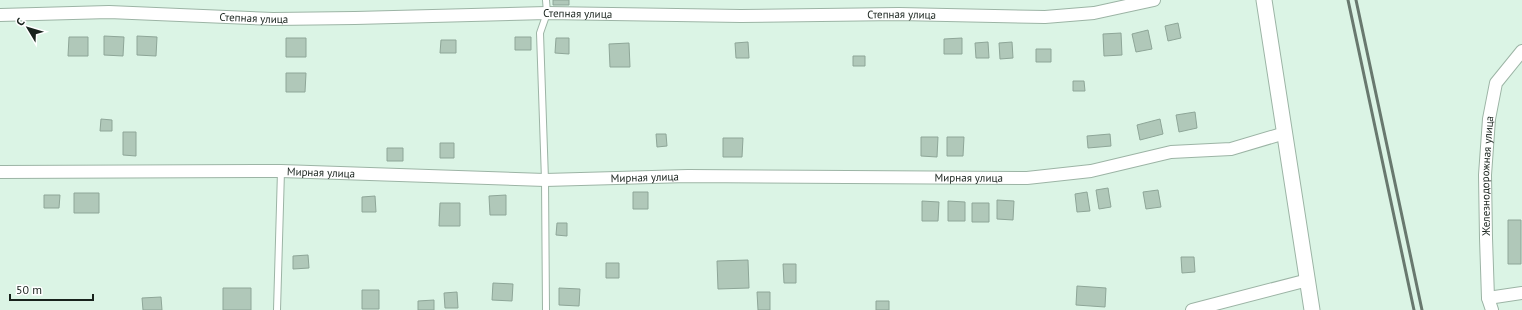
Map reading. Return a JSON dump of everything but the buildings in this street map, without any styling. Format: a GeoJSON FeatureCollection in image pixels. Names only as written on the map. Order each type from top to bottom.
{"type":"FeatureCollection","features":[{"type":"Feature","properties":{"kind":"street","name":"Степная улица"},"geometry":{"type":"LineString","coordinates":[[0,15],[109,12],[273,19],[547,13],[741,16],[899,14],[1045,17],[1094,13],[1154,0]]}},
{"type":"Feature","properties":{"kind":"street"},"geometry":{"type":"LineString","coordinates":[[1264,0],[1312,310]]}},
{"type":"Feature","properties":{"kind":"street","name":"Железнодорожная улица"},"geometry":{"type":"LineString","coordinates":[[1492,310],[1488,298],[1485,175],[1489,119],[1496,83],[1522,51]]}},
{"type":"Feature","properties":{"kind":"street","name":"Мирная улица"},"geometry":{"type":"LineString","coordinates":[[0,172],[280,171],[545,180],[688,176],[1027,178],[1090,171],[1171,152],[1231,149],[1284,133]]}},
{"type":"Feature","properties":{"kind":"street"},"geometry":{"type":"LineString","coordinates":[[1192,310],[1308,280]]}},
{"type":"Feature","properties":{"kind":"street"},"geometry":{"type":"LineString","coordinates":[[1488,298],[1522,293]]}},
{"type":"Feature","properties":{"kind":"lane"},"geometry":{"type":"LineString","coordinates":[[546,0],[547,13],[540,33],[545,180],[546,310]]}},
{"type":"Feature","properties":{"kind":"lane"},"geometry":{"type":"LineString","coordinates":[[277,310],[280,171]]}},
{"type":"Feature","properties":{"kind":"railway"},"geometry":{"type":"LineString","coordinates":[[1348,0],[1414,310]]}},
{"type":"Feature","properties":{"kind":"railway"},"geometry":{"type":"LineString","coordinates":[[1356,0],[1422,310]]}}]}
